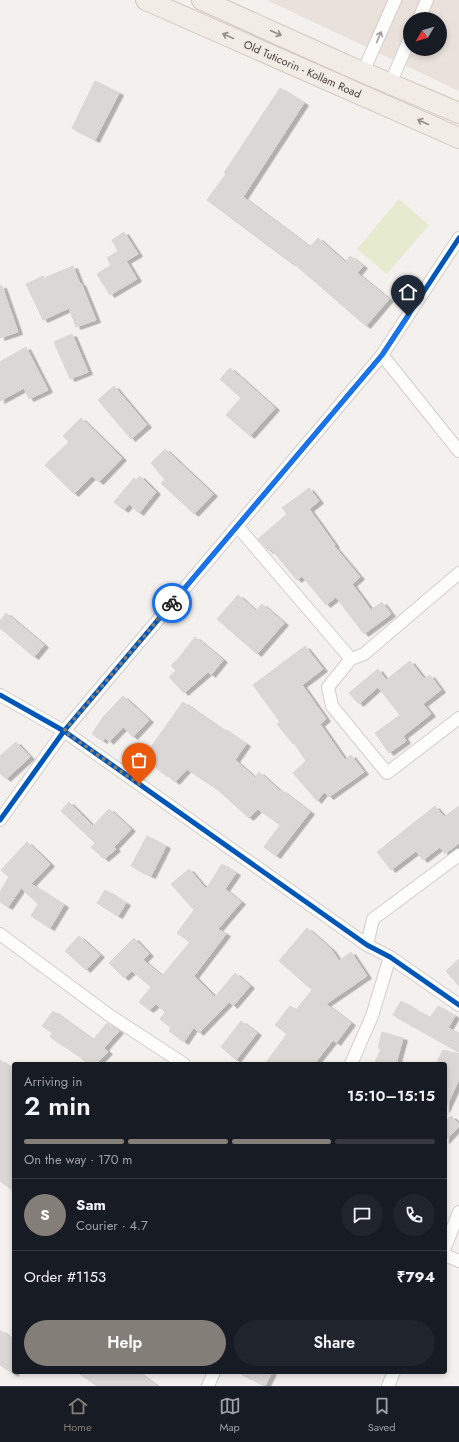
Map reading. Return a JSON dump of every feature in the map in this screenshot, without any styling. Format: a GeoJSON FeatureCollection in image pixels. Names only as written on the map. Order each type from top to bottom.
{"type":"FeatureCollection","features":[{"type":"Feature","properties":{"kind":"main road","name":"Old Tuticorin - Kollam Road"},"geometry":{"type":"LineString","coordinates":[[146,0],[177,6],[459,138]]}},
{"type":"Feature","properties":{"kind":"main road"},"geometry":{"type":"LineString","coordinates":[[202,0],[390,84],[459,113]]}},
{"type":"Feature","properties":{"kind":"street"},"geometry":{"type":"LineString","coordinates":[[363,72],[394,0]]}},
{"type":"Feature","properties":{"kind":"street"},"geometry":{"type":"LineString","coordinates":[[422,12],[427,0]]}},
{"type":"Feature","properties":{"kind":"street"},"geometry":{"type":"LineString","coordinates":[[390,84],[403,54]]}},
{"type":"Feature","properties":{"kind":"street"},"geometry":{"type":"LineString","coordinates":[[0,820],[64,731],[382,355],[459,238]]}},
{"type":"Feature","properties":{"kind":"street"},"geometry":{"type":"LineString","coordinates":[[382,355],[459,451]]}},
{"type":"Feature","properties":{"kind":"street"},"geometry":{"type":"LineString","coordinates":[[238,527],[351,659]]}},
{"type":"Feature","properties":{"kind":"street"},"geometry":{"type":"LineString","coordinates":[[459,573],[364,654],[351,659],[328,687],[332,706],[387,773],[459,718]]}},
{"type":"Feature","properties":{"kind":"street"},"geometry":{"type":"LineString","coordinates":[[0,695],[64,731],[367,945],[390,957],[459,1005]]}},
{"type":"Feature","properties":{"kind":"street"},"geometry":{"type":"LineString","coordinates":[[367,945],[373,919],[459,855]]}},
{"type":"Feature","properties":{"kind":"street"},"geometry":{"type":"LineString","coordinates":[[0,934],[109,1015],[181,1062]]}},
{"type":"Feature","properties":{"kind":"street"},"geometry":{"type":"LineString","coordinates":[[352,1062],[372,1016],[390,957]]}},
{"type":"Feature","properties":{"kind":"street"},"geometry":{"type":"LineString","coordinates":[[447,1242],[459,1212]]}},
{"type":"Feature","properties":{"kind":"street"},"geometry":{"type":"LineString","coordinates":[[447,1256],[459,1261]]}},
{"type":"Feature","properties":{"kind":"street"},"geometry":{"type":"LineString","coordinates":[[208,1386],[213,1374]]}},
{"type":"Feature","properties":{"kind":"street"},"geometry":{"type":"LineString","coordinates":[[388,1386],[393,1374]]}},
{"type":"Feature","properties":{"kind":"shaded area"},"geometry":{"type":"Polygon","coordinates":[[[267,0],[459,0],[459,91],[267,0]]]}},
{"type":"Feature","properties":{"kind":"green space"},"geometry":{"type":"Polygon","coordinates":[[[399,199],[429,225],[387,274],[357,249],[399,199]]]}},
{"type":"Feature","properties":{"kind":"building"},"geometry":{"type":"Polygon","coordinates":[[[95,81],[119,93],[95,140],[72,128],[95,81]]]}},
{"type":"Feature","properties":{"kind":"building"},"geometry":{"type":"Polygon","coordinates":[[[280,88],[304,103],[243,197],[310,247],[318,238],[345,262],[350,256],[363,266],[357,273],[389,299],[366,326],[292,262],[291,263],[207,200],[226,174],[224,173],[280,88]]]}},
{"type":"Feature","properties":{"kind":"building"},"geometry":{"type":"Polygon","coordinates":[[[124,232],[138,254],[126,261],[137,279],[110,295],[97,274],[111,265],[107,258],[118,251],[112,240],[124,232]]]}},
{"type":"Feature","properties":{"kind":"building"},"geometry":{"type":"Polygon","coordinates":[[[73,266],[96,320],[76,327],[69,308],[43,320],[26,284],[43,276],[44,278],[73,266]]]}},
{"type":"Feature","properties":{"kind":"building"},"geometry":{"type":"Polygon","coordinates":[[[0,286],[2,286],[18,332],[0,338],[0,286]]]}},
{"type":"Feature","properties":{"kind":"building"},"geometry":{"type":"Polygon","coordinates":[[[72,334],[88,372],[70,379],[54,342],[72,334]]]}},
{"type":"Feature","properties":{"kind":"building"},"geometry":{"type":"Polygon","coordinates":[[[26,347],[48,390],[29,399],[24,388],[0,401],[0,362],[26,347]]]}},
{"type":"Feature","properties":{"kind":"building"},"geometry":{"type":"Polygon","coordinates":[[[230,368],[275,408],[250,436],[226,415],[241,398],[220,379],[230,368]]]}},
{"type":"Feature","properties":{"kind":"building"},"geometry":{"type":"Polygon","coordinates":[[[114,386],[147,425],[131,439],[98,400],[114,386]]]}},
{"type":"Feature","properties":{"kind":"building"},"geometry":{"type":"Polygon","coordinates":[[[81,418],[122,458],[99,482],[92,476],[74,494],[45,465],[69,442],[63,436],[81,418]]]}},
{"type":"Feature","properties":{"kind":"building"},"geometry":{"type":"Polygon","coordinates":[[[165,449],[213,494],[194,514],[161,483],[165,480],[151,463],[165,449]]]}},
{"type":"Feature","properties":{"kind":"building"},"geometry":{"type":"Polygon","coordinates":[[[140,476],[156,492],[139,513],[129,504],[124,510],[114,502],[134,478],[136,480],[140,476]]]}},
{"type":"Feature","properties":{"kind":"building"},"geometry":{"type":"Polygon","coordinates":[[[309,488],[319,501],[309,509],[335,545],[334,546],[360,577],[352,584],[371,610],[382,602],[391,614],[364,634],[336,597],[326,605],[302,576],[297,580],[271,549],[269,551],[258,539],[287,514],[282,508],[309,488]]]}},
{"type":"Feature","properties":{"kind":"building"},"geometry":{"type":"Polygon","coordinates":[[[238,595],[256,611],[262,604],[284,623],[257,654],[217,619],[238,595]]]}},
{"type":"Feature","properties":{"kind":"building"},"geometry":{"type":"Polygon","coordinates":[[[6,613],[44,645],[34,657],[0,628],[0,621],[6,613]]]}},
{"type":"Feature","properties":{"kind":"building"},"geometry":{"type":"Polygon","coordinates":[[[195,637],[223,660],[211,675],[208,672],[184,693],[169,677],[176,671],[171,665],[178,659],[195,637]]]}},
{"type":"Feature","properties":{"kind":"building"},"geometry":{"type":"Polygon","coordinates":[[[305,646],[323,669],[302,685],[326,719],[320,724],[345,760],[351,755],[364,772],[329,797],[324,792],[317,801],[293,773],[306,761],[294,743],[293,744],[277,724],[280,722],[253,685],[305,646]]]}},
{"type":"Feature","properties":{"kind":"building"},"geometry":{"type":"Polygon","coordinates":[[[410,661],[424,679],[430,675],[441,690],[423,704],[431,714],[403,736],[406,741],[389,753],[375,733],[400,715],[378,687],[359,704],[349,693],[378,669],[386,680],[410,661]]]}},
{"type":"Feature","properties":{"kind":"building"},"geometry":{"type":"Polygon","coordinates":[[[123,696],[149,720],[133,737],[123,727],[109,742],[105,737],[103,741],[92,734],[103,717],[123,696]]]}},
{"type":"Feature","properties":{"kind":"building"},"geometry":{"type":"Polygon","coordinates":[[[183,702],[221,729],[222,728],[246,744],[235,760],[255,778],[259,772],[280,791],[281,790],[310,812],[276,856],[264,847],[280,825],[258,809],[249,818],[218,790],[187,769],[175,782],[143,758],[183,702]]]}},
{"type":"Feature","properties":{"kind":"building"},"geometry":{"type":"Polygon","coordinates":[[[16,742],[30,757],[6,779],[0,773],[0,756],[16,742]]]}},
{"type":"Feature","properties":{"kind":"building"},"geometry":{"type":"Polygon","coordinates":[[[69,802],[93,826],[109,809],[131,829],[114,847],[116,849],[104,859],[91,847],[95,843],[61,811],[69,802]]]}},
{"type":"Feature","properties":{"kind":"building"},"geometry":{"type":"Polygon","coordinates":[[[435,806],[444,817],[459,806],[459,843],[445,854],[440,847],[423,860],[416,851],[391,870],[377,852],[435,806]]]}},
{"type":"Feature","properties":{"kind":"building"},"geometry":{"type":"Polygon","coordinates":[[[147,836],[166,846],[151,876],[131,866],[147,836]]]}},
{"type":"Feature","properties":{"kind":"building"},"geometry":{"type":"Polygon","coordinates":[[[27,842],[50,864],[31,884],[64,905],[50,928],[31,916],[38,904],[21,888],[8,907],[0,902],[0,892],[9,877],[1,870],[27,842]]]}},
{"type":"Feature","properties":{"kind":"building"},"geometry":{"type":"Polygon","coordinates":[[[222,864],[236,873],[225,889],[241,902],[218,929],[226,934],[194,976],[215,997],[235,973],[250,986],[233,1006],[229,1002],[199,1033],[194,1027],[184,1042],[169,1031],[171,1028],[160,1019],[165,1012],[156,1004],[149,1010],[139,1002],[151,987],[132,971],[124,978],[109,963],[134,938],[149,954],[143,960],[162,976],[190,942],[177,933],[194,910],[171,884],[189,869],[206,889],[222,864]]]}},
{"type":"Feature","properties":{"kind":"building"},"geometry":{"type":"Polygon","coordinates":[[[105,890],[126,903],[118,916],[97,903],[105,890]]]}},
{"type":"Feature","properties":{"kind":"building"},"geometry":{"type":"Polygon","coordinates":[[[307,928],[331,949],[339,961],[351,952],[367,976],[326,1004],[351,1023],[336,1043],[333,1040],[316,1062],[266,1062],[287,1034],[275,1025],[290,1006],[296,1010],[312,990],[279,961],[307,928]]]}},
{"type":"Feature","properties":{"kind":"building"},"geometry":{"type":"Polygon","coordinates":[[[79,936],[100,955],[86,970],[65,951],[79,936]]]}},
{"type":"Feature","properties":{"kind":"building"},"geometry":{"type":"Polygon","coordinates":[[[459,959],[459,986],[446,971],[459,959]]]}},
{"type":"Feature","properties":{"kind":"building"},"geometry":{"type":"Polygon","coordinates":[[[401,1001],[430,1018],[438,1006],[455,1016],[448,1028],[459,1033],[459,1052],[393,1015],[401,1001]]]}},
{"type":"Feature","properties":{"kind":"building"},"geometry":{"type":"Polygon","coordinates":[[[53,1011],[93,1040],[107,1023],[119,1031],[104,1048],[108,1052],[98,1062],[85,1062],[50,1037],[52,1033],[42,1026],[53,1011]]]}},
{"type":"Feature","properties":{"kind":"building"},"geometry":{"type":"Polygon","coordinates":[[[241,1021],[257,1033],[236,1060],[221,1047],[241,1021]]]}},
{"type":"Feature","properties":{"kind":"building"},"geometry":{"type":"Polygon","coordinates":[[[382,1032],[403,1038],[397,1062],[375,1062],[381,1049],[378,1048],[382,1032]]]}},
{"type":"Feature","properties":{"kind":"building"},"geometry":{"type":"Polygon","coordinates":[[[443,1050],[459,1054],[459,1079],[447,1106],[447,1062],[437,1062],[443,1050]]]}},
{"type":"Feature","properties":{"kind":"building"},"geometry":{"type":"Polygon","coordinates":[[[0,1060],[12,1069],[12,1190],[0,1181],[0,1060]]]}},
{"type":"Feature","properties":{"kind":"building"},"geometry":{"type":"Polygon","coordinates":[[[451,1116],[459,1124],[459,1126],[447,1139],[447,1120],[451,1116]]]}},
{"type":"Feature","properties":{"kind":"building"},"geometry":{"type":"Polygon","coordinates":[[[0,1330],[12,1339],[12,1373],[0,1365],[0,1330]]]}},
{"type":"Feature","properties":{"kind":"building"},"geometry":{"type":"Polygon","coordinates":[[[80,1374],[141,1374],[157,1386],[97,1386],[80,1374]]]}},
{"type":"Feature","properties":{"kind":"building"},"geometry":{"type":"Polygon","coordinates":[[[242,1374],[271,1374],[265,1386],[242,1374]]]}},
{"type":"Feature","properties":{"kind":"cycle path"},"geometry":{"type":"LineString","coordinates":[[0,820],[64,731],[382,355],[459,238]]}},
{"type":"Feature","properties":{"kind":"cycle path"},"geometry":{"type":"LineString","coordinates":[[0,695],[64,731],[367,945],[390,957],[459,1005]]}},
{"type":"Feature","properties":{"kind":"way so far"},"geometry":{"type":"LineString","coordinates":[[139,784],[64,731],[172,603]]}},
{"type":"Feature","properties":{"kind":"route"},"geometry":{"type":"LineString","coordinates":[[172,603],[238,527],[382,355],[408,316]]}}]}
